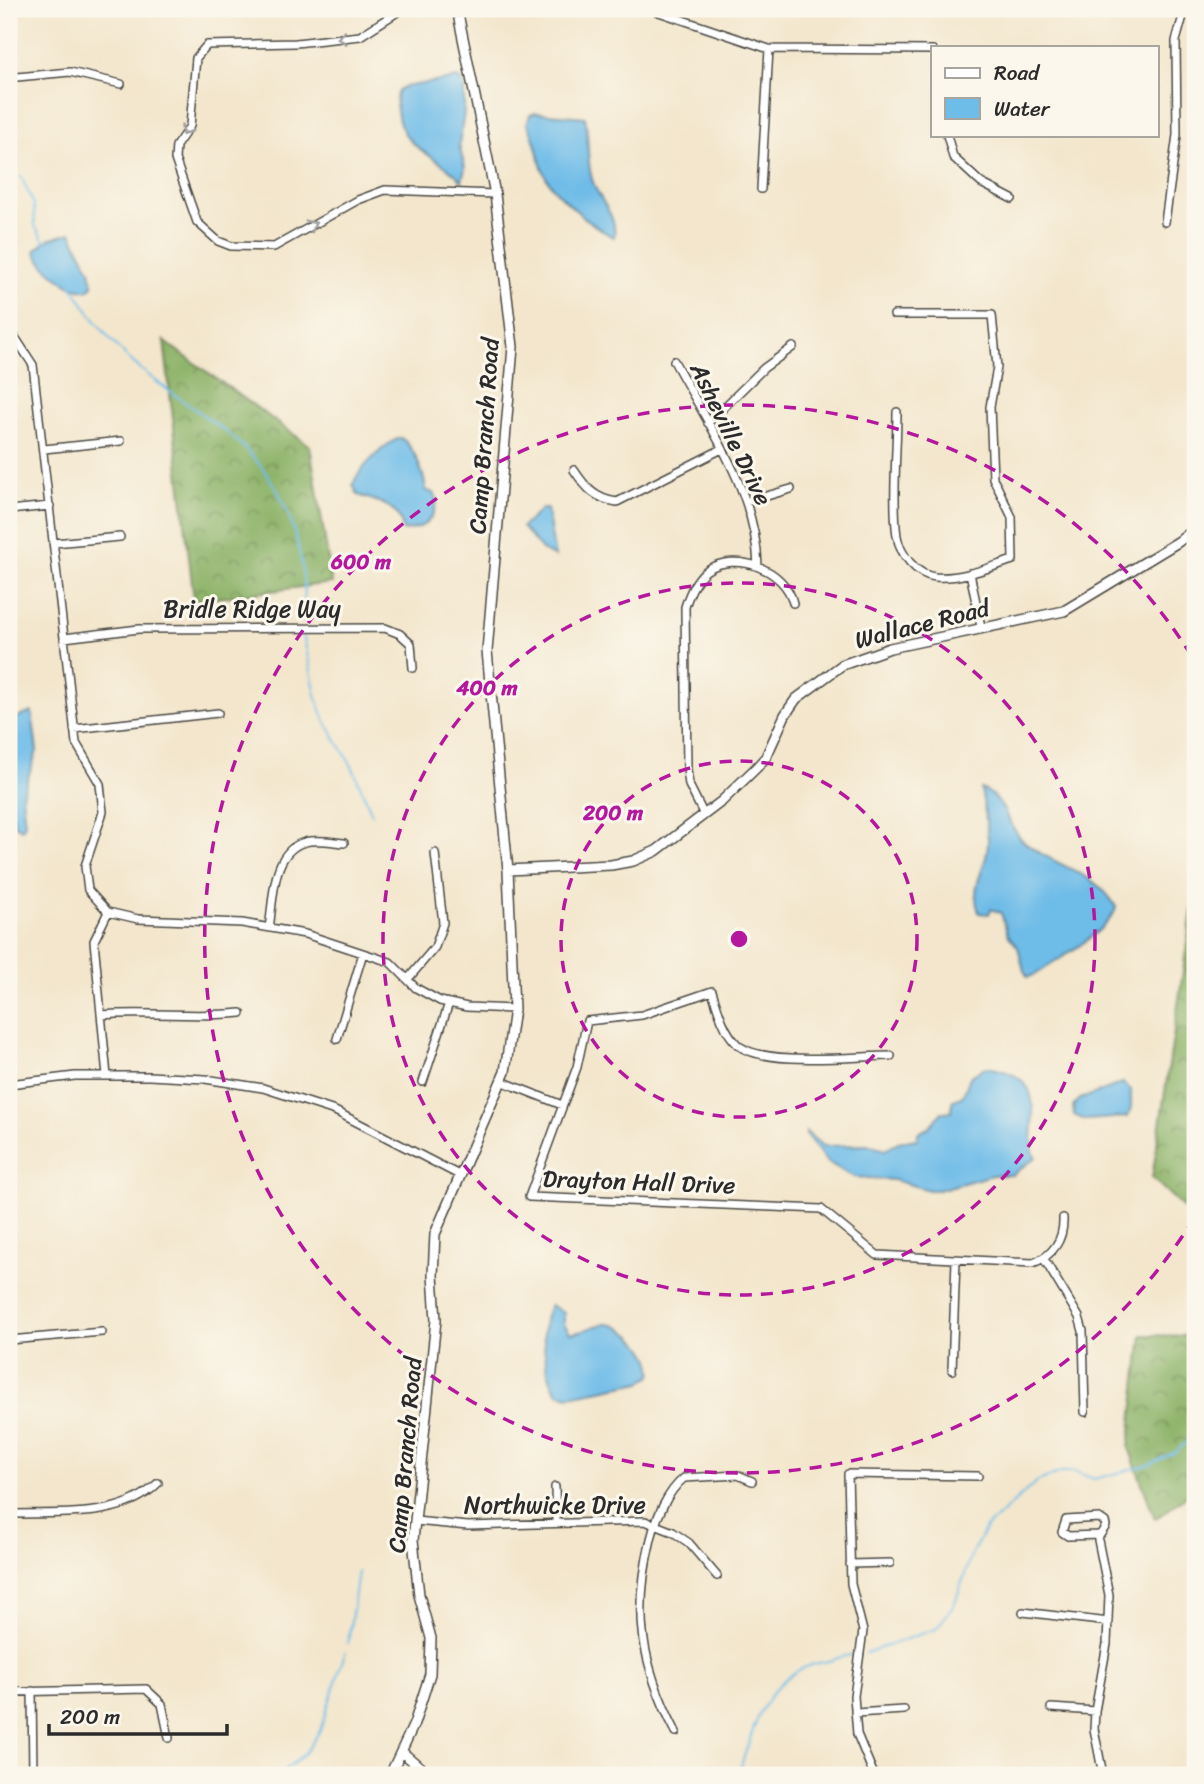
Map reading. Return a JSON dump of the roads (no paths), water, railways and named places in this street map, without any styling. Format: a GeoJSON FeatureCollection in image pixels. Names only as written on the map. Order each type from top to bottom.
{"type":"FeatureCollection","features":[{"type":"Feature","properties":{"kind":"street"},"geometry":{"type":"LineString","coordinates":[[402,9],[360,36],[296,43],[207,45],[196,58],[190,126],[176,146],[175,159],[197,222],[218,241],[231,246],[274,247],[358,200],[385,190],[495,194]]}},
{"type":"Feature","properties":{"kind":"street","name":"Camp Branch Road"},"geometry":{"type":"LineString","coordinates":[[390,1775],[402,1752],[430,1674],[430,1638],[414,1565],[415,1521],[436,1320],[433,1275],[435,1234],[501,1081],[513,1031],[514,1009],[508,870],[486,651],[513,347],[495,194],[457,9]]}},
{"type":"Feature","properties":{"kind":"street"},"geometry":{"type":"LineString","coordinates":[[650,9],[769,49],[931,50]]}},
{"type":"Feature","properties":{"kind":"street"},"geometry":{"type":"LineString","coordinates":[[1165,222],[1177,135],[1176,41],[1185,9]]}},
{"type":"Feature","properties":{"kind":"street"},"geometry":{"type":"LineString","coordinates":[[761,189],[769,49]]}},
{"type":"Feature","properties":{"kind":"street"},"geometry":{"type":"LineString","coordinates":[[9,74],[17,77],[70,72],[121,84]]}},
{"type":"Feature","properties":{"kind":"street"},"geometry":{"type":"LineString","coordinates":[[947,136],[953,157],[981,183],[1012,199]]}},
{"type":"Feature","properties":{"kind":"street"},"geometry":{"type":"LineString","coordinates":[[894,316],[992,315],[997,367],[990,407],[993,478],[1013,517],[1013,560],[970,573],[933,577],[916,569],[905,557],[897,537],[897,412]]}},
{"type":"Feature","properties":{"kind":"street"},"geometry":{"type":"LineString","coordinates":[[9,328],[33,365],[76,743],[100,784],[103,812],[85,866],[88,890],[108,912],[138,919],[242,923],[305,934],[390,962],[416,988],[449,1003],[467,1007],[514,1009]]}},
{"type":"Feature","properties":{"kind":"street"},"geometry":{"type":"LineString","coordinates":[[708,423],[764,368],[793,347]]}},
{"type":"Feature","properties":{"kind":"street","name":"Asheville Drive"},"geometry":{"type":"LineString","coordinates":[[674,361],[722,449],[746,502],[757,548],[758,566]]}},
{"type":"Feature","properties":{"kind":"street"},"geometry":{"type":"LineString","coordinates":[[44,449],[121,441]]}},
{"type":"Feature","properties":{"kind":"street"},"geometry":{"type":"LineString","coordinates":[[574,470],[587,489],[600,499],[617,502],[722,449]]}},
{"type":"Feature","properties":{"kind":"street"},"geometry":{"type":"LineString","coordinates":[[746,502],[791,489]]}},
{"type":"Feature","properties":{"kind":"street"},"geometry":{"type":"LineString","coordinates":[[9,510],[50,506]]}},
{"type":"Feature","properties":{"kind":"street","name":"Wallace Road"},"geometry":{"type":"LineString","coordinates":[[508,870],[611,865],[633,861],[656,851],[722,801],[766,757],[785,715],[807,688],[854,661],[890,648],[1064,611],[1195,529]]}},
{"type":"Feature","properties":{"kind":"street"},"geometry":{"type":"LineString","coordinates":[[54,543],[120,537]]}},
{"type":"Feature","properties":{"kind":"street"},"geometry":{"type":"LineString","coordinates":[[703,813],[689,785],[687,769],[685,607],[689,593],[708,569],[729,562],[758,566],[791,594],[793,603]]}},
{"type":"Feature","properties":{"kind":"street"},"geometry":{"type":"LineString","coordinates":[[970,573],[981,627]]}},
{"type":"Feature","properties":{"kind":"street","name":"Bridle Ridge Way"},"geometry":{"type":"LineString","coordinates":[[64,638],[139,629],[385,628],[400,634],[411,644],[413,668]]}},
{"type":"Feature","properties":{"kind":"street"},"geometry":{"type":"LineString","coordinates":[[74,729],[218,713]]}},
{"type":"Feature","properties":{"kind":"street"},"geometry":{"type":"LineString","coordinates":[[270,928],[279,866],[290,849],[307,841],[344,843]]}},
{"type":"Feature","properties":{"kind":"street"},"geometry":{"type":"LineString","coordinates":[[408,979],[435,947],[443,923],[435,853]]}},
{"type":"Feature","properties":{"kind":"street"},"geometry":{"type":"LineString","coordinates":[[107,1076],[94,941],[108,912]]}},
{"type":"Feature","properties":{"kind":"street"},"geometry":{"type":"LineString","coordinates":[[337,1039],[363,953]]}},
{"type":"Feature","properties":{"kind":"street","name":"Drayton Hall Drive"},"geometry":{"type":"LineString","coordinates":[[891,1056],[759,1055],[738,1045],[724,1027],[712,991],[642,1015],[587,1021],[577,1067],[529,1197],[821,1209],[877,1255],[1033,1263],[1044,1259]]}},
{"type":"Feature","properties":{"kind":"street"},"geometry":{"type":"LineString","coordinates":[[423,1082],[449,1003]]}},
{"type":"Feature","properties":{"kind":"street"},"geometry":{"type":"LineString","coordinates":[[101,1015],[135,1012],[220,1016],[241,1013]]}},
{"type":"Feature","properties":{"kind":"street"},"geometry":{"type":"LineString","coordinates":[[9,1084],[75,1076],[107,1076],[205,1079],[263,1088],[335,1111],[461,1176]]}},
{"type":"Feature","properties":{"kind":"street"},"geometry":{"type":"LineString","coordinates":[[501,1081],[562,1105]]}},
{"type":"Feature","properties":{"kind":"street"},"geometry":{"type":"LineString","coordinates":[[1063,1218],[1059,1243],[1044,1259],[1079,1317],[1083,1331],[1085,1412]]}},
{"type":"Feature","properties":{"kind":"street"},"geometry":{"type":"LineString","coordinates":[[952,1370],[956,1260]]}},
{"type":"Feature","properties":{"kind":"street"},"geometry":{"type":"LineString","coordinates":[[9,1340],[102,1332]]}},
{"type":"Feature","properties":{"kind":"street"},"geometry":{"type":"LineString","coordinates":[[874,1775],[857,1734],[855,1713],[854,1696],[863,1631],[851,1584],[848,1474],[978,1476]]}},
{"type":"Feature","properties":{"kind":"street"},"geometry":{"type":"LineString","coordinates":[[676,1732],[659,1698],[639,1609],[645,1564],[655,1524],[672,1492],[684,1478],[738,1475],[752,1480]]}},
{"type":"Feature","properties":{"kind":"street"},"geometry":{"type":"LineString","coordinates":[[9,1514],[108,1510],[148,1493],[158,1483]]}},
{"type":"Feature","properties":{"kind":"street"},"geometry":{"type":"LineString","coordinates":[[555,1487],[556,1522]]}},
{"type":"Feature","properties":{"kind":"street"},"geometry":{"type":"LineString","coordinates":[[1099,1518],[1106,1526],[1104,1532],[1097,1535],[1068,1536],[1062,1532],[1062,1527],[1066,1520],[1099,1518]]}},
{"type":"Feature","properties":{"kind":"street","name":"Northwicke Drive"},"geometry":{"type":"LineString","coordinates":[[415,1521],[468,1526],[645,1521],[689,1543],[717,1576]]}},
{"type":"Feature","properties":{"kind":"street"},"geometry":{"type":"LineString","coordinates":[[1097,1535],[1109,1595],[1109,1622],[1094,1729],[1103,1775]]}},
{"type":"Feature","properties":{"kind":"street"},"geometry":{"type":"LineString","coordinates":[[850,1564],[890,1563]]}},
{"type":"Feature","properties":{"kind":"street"},"geometry":{"type":"LineString","coordinates":[[1023,1612],[1109,1622]]}},
{"type":"Feature","properties":{"kind":"street"},"geometry":{"type":"LineString","coordinates":[[9,1692],[146,1689],[162,1704],[169,1738]]}},
{"type":"Feature","properties":{"kind":"street"},"geometry":{"type":"LineString","coordinates":[[32,1691],[33,1775]]}},
{"type":"Feature","properties":{"kind":"street"},"geometry":{"type":"LineString","coordinates":[[1051,1708],[1095,1711]]}},
{"type":"Feature","properties":{"kind":"street"},"geometry":{"type":"LineString","coordinates":[[855,1713],[904,1710]]}},
{"type":"Feature","properties":{"kind":"street"},"geometry":{"type":"LineString","coordinates":[[402,1752],[429,1775]]}},
{"type":"Feature","properties":{"kind":"water"},"geometry":{"type":"Polygon","coordinates":[[[458,78],[464,84],[464,113],[459,145],[465,168],[462,181],[406,135],[400,124],[396,103],[398,90],[404,87],[458,78]]]}},
{"type":"Feature","properties":{"kind":"water"},"geometry":{"type":"Polygon","coordinates":[[[535,113],[585,117],[591,175],[613,222],[614,237],[575,210],[549,183],[527,123],[530,115],[535,113]]]}},
{"type":"Feature","properties":{"kind":"water"},"geometry":{"type":"Polygon","coordinates":[[[71,233],[90,270],[93,286],[88,290],[65,283],[43,264],[35,251],[49,239],[71,233]]]}},
{"type":"Feature","properties":{"kind":"water"},"geometry":{"type":"Polygon","coordinates":[[[401,438],[418,461],[426,490],[433,493],[437,501],[433,514],[426,523],[403,531],[398,515],[393,510],[358,495],[353,485],[373,457],[401,438]]]}},
{"type":"Feature","properties":{"kind":"water"},"geometry":{"type":"Polygon","coordinates":[[[542,509],[547,509],[555,557],[542,550],[522,527],[542,509]]]}},
{"type":"Feature","properties":{"kind":"water"},"geometry":{"type":"Polygon","coordinates":[[[32,712],[37,751],[22,795],[25,824],[22,829],[15,825],[9,802],[9,720],[32,712]]]}},
{"type":"Feature","properties":{"kind":"water"},"geometry":{"type":"Polygon","coordinates":[[[981,789],[990,793],[1001,805],[1024,842],[1086,877],[1107,895],[1116,907],[1105,925],[1094,934],[1035,975],[1028,977],[1018,947],[1008,935],[1001,913],[991,909],[989,914],[979,913],[976,903],[977,885],[988,844],[981,789]]]}},
{"type":"Feature","properties":{"kind":"water"},"geometry":{"type":"Polygon","coordinates":[[[985,1067],[1017,1077],[1031,1094],[1032,1151],[1036,1157],[1012,1175],[992,1175],[938,1190],[893,1180],[854,1177],[827,1162],[806,1135],[806,1132],[823,1146],[870,1145],[885,1150],[898,1142],[917,1139],[918,1133],[928,1128],[942,1112],[952,1112],[952,1101],[963,1096],[970,1077],[985,1067]]]}},
{"type":"Feature","properties":{"kind":"water"},"geometry":{"type":"Polygon","coordinates":[[[1123,1083],[1131,1090],[1131,1110],[1127,1117],[1085,1120],[1074,1115],[1073,1106],[1080,1099],[1123,1083]]]}},
{"type":"Feature","properties":{"kind":"water"},"geometry":{"type":"Polygon","coordinates":[[[551,1305],[564,1313],[564,1324],[570,1333],[603,1324],[624,1330],[646,1351],[652,1376],[641,1382],[570,1396],[558,1393],[549,1375],[544,1349],[545,1323],[551,1305]]]}},
{"type":"Feature","properties":{"kind":"waterway"},"geometry":{"type":"LineString","coordinates":[[9,153],[17,166]]}},
{"type":"Feature","properties":{"kind":"waterway"},"geometry":{"type":"LineString","coordinates":[[21,176],[34,205],[35,226],[45,243]]}},
{"type":"Feature","properties":{"kind":"waterway"},"geometry":{"type":"LineString","coordinates":[[70,283],[100,327],[127,357],[234,439],[254,458],[271,481],[286,508],[299,551],[304,591],[302,621]]}},
{"type":"Feature","properties":{"kind":"waterway"},"geometry":{"type":"LineString","coordinates":[[303,634],[317,699],[325,721],[352,766],[372,814]]}},
{"type":"Feature","properties":{"kind":"waterway"},"geometry":{"type":"LineString","coordinates":[[866,1653],[936,1629],[954,1605],[973,1551],[986,1528],[1036,1482],[1061,1472],[1076,1472],[1094,1479],[1149,1465],[1177,1451],[1195,1433]]}},
{"type":"Feature","properties":{"kind":"waterway"},"geometry":{"type":"LineString","coordinates":[[348,1643],[358,1572]]}},
{"type":"Feature","properties":{"kind":"waterway"},"geometry":{"type":"LineString","coordinates":[[279,1775],[305,1753],[320,1731],[345,1653]]}},
{"type":"Feature","properties":{"kind":"waterway"},"geometry":{"type":"LineString","coordinates":[[738,1775],[757,1720],[775,1689],[804,1668],[856,1655]]}}]}
